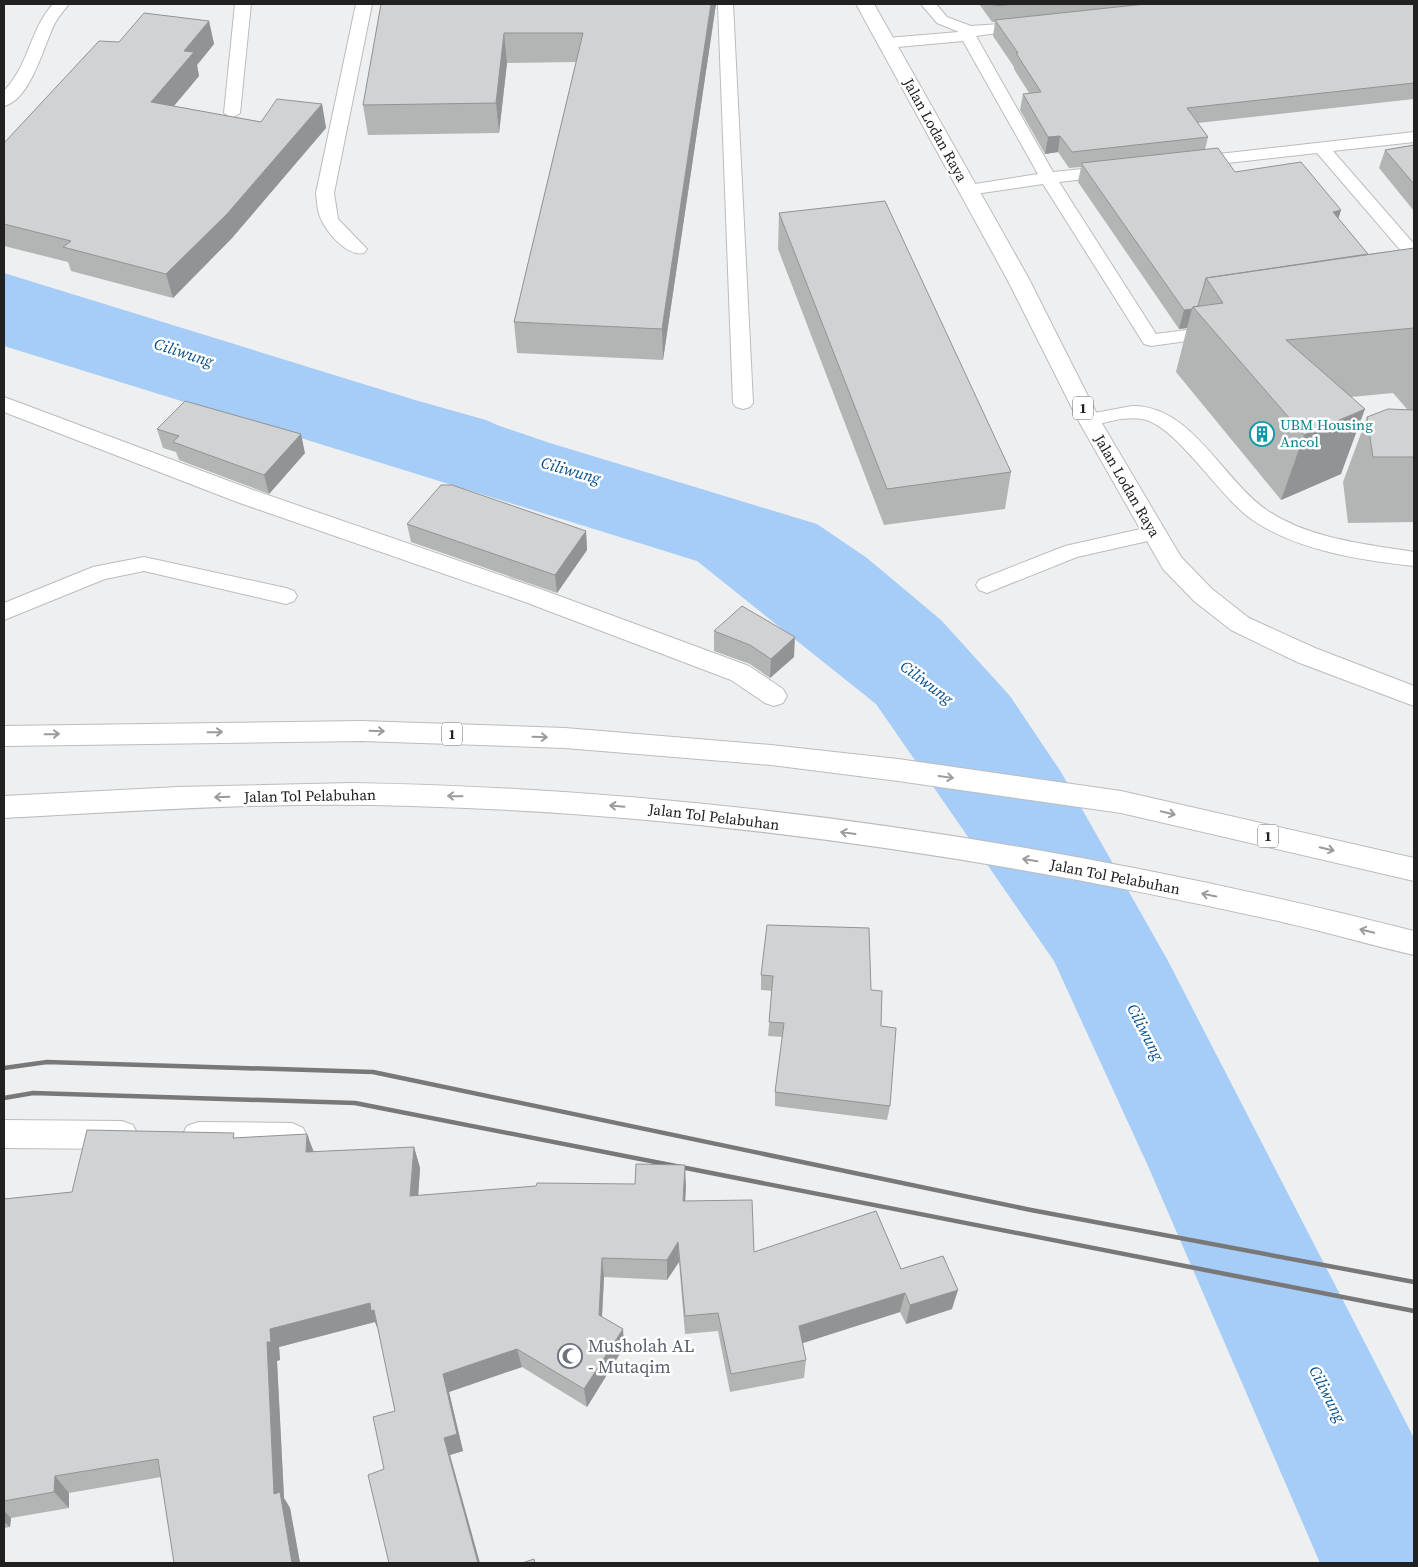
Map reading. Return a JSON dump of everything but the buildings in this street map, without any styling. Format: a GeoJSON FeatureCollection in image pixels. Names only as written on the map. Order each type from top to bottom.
{"type":"FeatureCollection","features":[{"type":"Feature","properties":{"kind":"main road","name":"Jalan Lodan Raya"},"geometry":{"type":"LineString","coordinates":[[865,4],[1018,279],[1089,420],[1172,563],[1202,595],[1240,624],[1306,655],[1411,690]]}},
{"type":"Feature","properties":{"kind":"main road"},"geometry":{"type":"LineString","coordinates":[[4,404],[245,496],[534,596],[740,673],[774,696]]}},
{"type":"Feature","properties":{"kind":"main road","name":"1"},"geometry":{"type":"LineString","coordinates":[[4,736],[361,731],[565,738],[771,755],[898,770],[1121,802],[1414,870]]}},
{"type":"Feature","properties":{"kind":"main road","name":"Jalan Tol Pelabuhan"},"geometry":{"type":"LineString","coordinates":[[4,807],[81,802],[324,794],[466,796],[685,812],[896,839],[1018,858],[1271,907],[1414,943]]}},
{"type":"Feature","properties":{"kind":"main road"},"geometry":{"type":"LineString","coordinates":[[4,1134],[292,1138]]}},
{"type":"Feature","properties":{"kind":"lane"},"geometry":{"type":"LineString","coordinates":[[4,101],[25,77],[52,12],[61,4]]}},
{"type":"Feature","properties":{"kind":"lane"},"geometry":{"type":"LineString","coordinates":[[232,113],[243,4]]}},
{"type":"Feature","properties":{"kind":"lane"},"geometry":{"type":"LineString","coordinates":[[358,249],[330,224],[324,208],[325,193],[364,4]]}},
{"type":"Feature","properties":{"kind":"lane"},"geometry":{"type":"LineString","coordinates":[[725,4],[743,403]]}},
{"type":"Feature","properties":{"kind":"lane"},"geometry":{"type":"LineString","coordinates":[[928,4],[942,20],[969,34],[1048,178],[1151,340],[1232,329]]}},
{"type":"Feature","properties":{"kind":"lane"},"geometry":{"type":"LineString","coordinates":[[887,43],[969,34],[1041,23]]}},
{"type":"Feature","properties":{"kind":"lane"},"geometry":{"type":"LineString","coordinates":[[1175,164],[1414,137]]}},
{"type":"Feature","properties":{"kind":"lane"},"geometry":{"type":"LineString","coordinates":[[1321,147],[1414,256]]}},
{"type":"Feature","properties":{"kind":"lane"},"geometry":{"type":"LineString","coordinates":[[968,190],[1048,178],[1126,170]]}},
{"type":"Feature","properties":{"kind":"lane"},"geometry":{"type":"LineString","coordinates":[[1089,420],[1142,413],[1154,416],[1196,450],[1230,488],[1260,515],[1314,539],[1356,551],[1414,558]]}},
{"type":"Feature","properties":{"kind":"lane"},"geometry":{"type":"LineString","coordinates":[[987,585],[1072,551],[1154,533]]}},
{"type":"Feature","properties":{"kind":"lane"},"geometry":{"type":"LineString","coordinates":[[4,612],[101,572],[144,564],[286,596]]}},
{"type":"Feature","properties":{"kind":"water","name":"Ciliwung"},"geometry":{"type":"Polygon","coordinates":[[[4,273],[415,400],[486,420],[550,443],[817,524],[867,558],[941,620],[1010,696],[1061,772],[1167,959],[1414,1438],[1414,1563],[1320,1563],[1148,1166],[1054,961],[876,704],[697,561],[4,346],[4,273]]]}},
{"type":"Feature","properties":{"kind":"railway"},"geometry":{"type":"LineString","coordinates":[[4,1068],[47,1062],[373,1072],[1031,1210],[1414,1282]]}},
{"type":"Feature","properties":{"kind":"railway"},"geometry":{"type":"LineString","coordinates":[[4,1098],[33,1093],[355,1103],[1414,1311]]}},
{"type":"Feature","properties":{"kind":"place","name":"UBM Housing Ancol"},"geometry":{"type":"Point","coordinates":[1262,434]}},
{"type":"Feature","properties":{"kind":"place","name":"Musholah AL - Mutaqim"},"geometry":{"type":"Point","coordinates":[570,1356]}}]}
